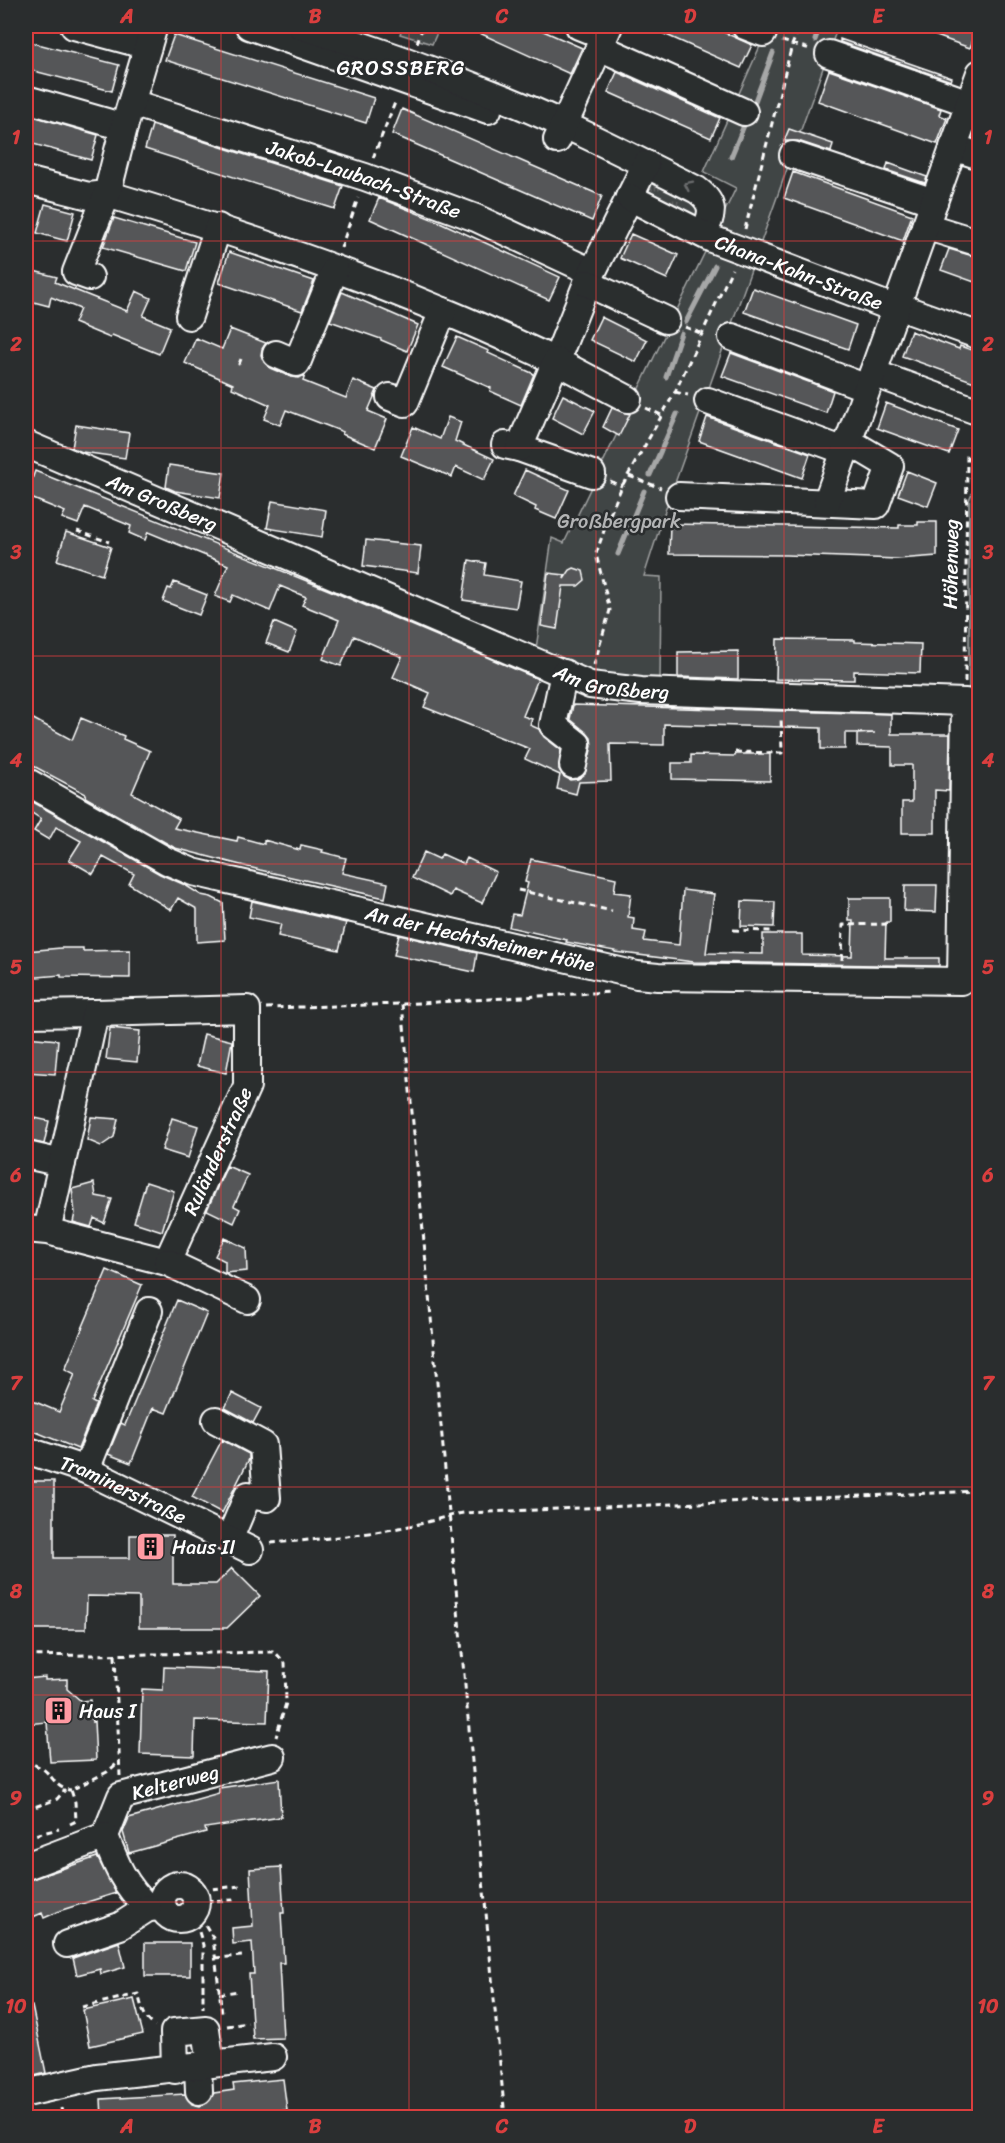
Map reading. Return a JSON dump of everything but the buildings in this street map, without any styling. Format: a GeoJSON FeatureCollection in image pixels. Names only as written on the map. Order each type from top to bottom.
{"type":"FeatureCollection","features":[{"type":"Feature","properties":{"kind":"street"},"geometry":{"type":"LineString","coordinates":[[74,26],[149,31],[108,194],[75,271]]}},
{"type":"Feature","properties":{"kind":"street","name":"Chana-Kahn-Straße"},"geometry":{"type":"LineString","coordinates":[[251,26],[403,81],[502,98],[638,180],[707,227],[980,336]]}},
{"type":"Feature","properties":{"kind":"street","name":"Chana-Kahn-Straße"},"geometry":{"type":"LineString","coordinates":[[301,26],[403,81]]}},
{"type":"Feature","properties":{"kind":"street"},"geometry":{"type":"LineString","coordinates":[[579,26],[604,36],[744,112]]}},
{"type":"Feature","properties":{"kind":"street"},"geometry":{"type":"LineString","coordinates":[[561,133],[604,36]]}},
{"type":"Feature","properties":{"kind":"street"},"geometry":{"type":"LineString","coordinates":[[829,54],[969,103]]}},
{"type":"Feature","properties":{"kind":"street"},"geometry":{"type":"LineString","coordinates":[[827,501],[980,73]]}},
{"type":"Feature","properties":{"kind":"street"},"geometry":{"type":"LineString","coordinates":[[26,99],[124,127]]}},
{"type":"Feature","properties":{"kind":"street","name":"Jakob-Laubach-Straße"},"geometry":{"type":"LineString","coordinates":[[132,103],[365,177],[476,218],[590,277],[666,320]]}},
{"type":"Feature","properties":{"kind":"street"},"geometry":{"type":"LineString","coordinates":[[953,147],[980,156]]}},
{"type":"Feature","properties":{"kind":"street"},"geometry":{"type":"LineString","coordinates":[[793,155],[929,214],[980,243]]}},
{"type":"Feature","properties":{"kind":"street"},"geometry":{"type":"LineString","coordinates":[[26,180],[89,196],[108,194],[218,227],[334,269],[443,311],[555,361],[628,399]]}},
{"type":"Feature","properties":{"kind":"street"},"geometry":{"type":"LineString","coordinates":[[592,474],[512,447],[555,361],[590,277],[638,180]]}},
{"type":"Feature","properties":{"kind":"street","name":"Chana-Kahn-Straße"},"geometry":{"type":"LineString","coordinates":[[638,180],[697,190],[706,196],[710,202],[707,227]]}},
{"type":"Feature","properties":{"kind":"street"},"geometry":{"type":"LineString","coordinates":[[187,316],[218,227]]}},
{"type":"Feature","properties":{"kind":"street"},"geometry":{"type":"LineString","coordinates":[[296,362],[334,269]]}},
{"type":"Feature","properties":{"kind":"street"},"geometry":{"type":"LineString","coordinates":[[404,403],[443,311]]}},
{"type":"Feature","properties":{"kind":"street"},"geometry":{"type":"LineString","coordinates":[[732,337],[974,410]]}},
{"type":"Feature","properties":{"kind":"street"},"geometry":{"type":"LineString","coordinates":[[679,496],[876,505],[890,466],[847,446],[708,401]]}},
{"type":"Feature","properties":{"kind":"street","name":"Am Großberg"},"geometry":{"type":"LineString","coordinates":[[26,444],[590,685],[641,691],[965,702],[962,981]]}},
{"type":"Feature","properties":{"kind":"street"},"geometry":{"type":"LineString","coordinates":[[564,673],[553,724],[577,744],[573,765]]}},
{"type":"Feature","properties":{"kind":"street","name":"An der Hechtsheimer Höhe"},"geometry":{"type":"LineString","coordinates":[[26,781],[167,861],[193,872],[637,975],[962,981]]}},
{"type":"Feature","properties":{"kind":"street"},"geometry":{"type":"LineString","coordinates":[[26,1014],[247,1009]]}},
{"type":"Feature","properties":{"kind":"street","name":"Ruländerstraße"},"geometry":{"type":"LineString","coordinates":[[167,1262],[248,1086],[247,1009]]}},
{"type":"Feature","properties":{"kind":"street"},"geometry":{"type":"LineString","coordinates":[[95,1013],[62,1163],[36,1230],[167,1262],[248,1300]]}},
{"type":"Feature","properties":{"kind":"street"},"geometry":{"type":"LineString","coordinates":[[26,1155],[62,1163]]}},
{"type":"Feature","properties":{"kind":"street"},"geometry":{"type":"LineString","coordinates":[[86,1470],[149,1311]]}},
{"type":"Feature","properties":{"kind":"street"},"geometry":{"type":"LineString","coordinates":[[216,1420],[263,1445],[267,1498],[248,1496],[239,1545]]}},
{"type":"Feature","properties":{"kind":"street","name":"Traminerstraße"},"geometry":{"type":"LineString","coordinates":[[26,1450],[86,1470],[239,1545]]}},
{"type":"Feature","properties":{"kind":"street","name":"Kelterweg"},"geometry":{"type":"LineString","coordinates":[[105,1836],[122,1796],[272,1757]]}},
{"type":"Feature","properties":{"kind":"street"},"geometry":{"type":"LineString","coordinates":[[26,1866],[105,1836],[120,1873],[132,1892],[156,1908]]}},
{"type":"Feature","properties":{"kind":"street"},"geometry":{"type":"LineString","coordinates":[[66,1944],[120,1926],[156,1908],[170,1887],[182,1885],[194,1903]]}},
{"type":"Feature","properties":{"kind":"street"},"geometry":{"type":"LineString","coordinates":[[206,2029],[196,2073],[175,2037],[174,2032],[206,2029]]}},
{"type":"Feature","properties":{"kind":"street"},"geometry":{"type":"LineString","coordinates":[[26,2093],[97,2077],[196,2073],[273,2057]]}},
{"type":"Feature","properties":{"kind":"path"},"geometry":{"type":"LineString","coordinates":[[754,29],[792,45],[829,54]]}},
{"type":"Feature","properties":{"kind":"path"},"geometry":{"type":"LineString","coordinates":[[334,269],[365,177],[403,81]]}},
{"type":"Feature","properties":{"kind":"path"},"geometry":{"type":"LineString","coordinates":[[241,359],[239,364],[242,365]]}},
{"type":"Feature","properties":{"kind":"path","name":"Höhenweg"},"geometry":{"type":"LineString","coordinates":[[965,690],[967,456],[980,444]]}},
{"type":"Feature","properties":{"kind":"path"},"geometry":{"type":"LineString","coordinates":[[629,476],[679,496]]}},
{"type":"Feature","properties":{"kind":"path"},"geometry":{"type":"LineString","coordinates":[[590,685],[610,610],[596,554],[622,486]]}},
{"type":"Feature","properties":{"kind":"path"},"geometry":{"type":"LineString","coordinates":[[77,531],[109,542]]}},
{"type":"Feature","properties":{"kind":"path"},"geometry":{"type":"LineString","coordinates":[[735,752],[782,753],[781,696]]}},
{"type":"Feature","properties":{"kind":"path"},"geometry":{"type":"LineString","coordinates":[[518,890],[612,911]]}},
{"type":"Feature","properties":{"kind":"path"},"geometry":{"type":"LineString","coordinates":[[842,980],[843,925],[887,924]]}},
{"type":"Feature","properties":{"kind":"path"},"geometry":{"type":"LineString","coordinates":[[733,930],[772,931]]}},
{"type":"Feature","properties":{"kind":"path"},"geometry":{"type":"LineString","coordinates":[[247,1009],[402,1004],[621,991]]}},
{"type":"Feature","properties":{"kind":"path"},"geometry":{"type":"LineString","coordinates":[[402,1004],[505,2118]]}},
{"type":"Feature","properties":{"kind":"path"},"geometry":{"type":"LineString","coordinates":[[239,1545],[306,1541],[420,1524],[448,1515],[464,1513],[980,1491]]}},
{"type":"Feature","properties":{"kind":"path"},"geometry":{"type":"LineString","coordinates":[[26,1656],[275,1652],[285,1663],[286,1703],[272,1757]]}},
{"type":"Feature","properties":{"kind":"path"},"geometry":{"type":"LineString","coordinates":[[115,1655],[122,1796]]}},
{"type":"Feature","properties":{"kind":"path"},"geometry":{"type":"LineString","coordinates":[[26,1758],[65,1790],[71,1790],[107,1772],[120,1761]]}},
{"type":"Feature","properties":{"kind":"path"},"geometry":{"type":"LineString","coordinates":[[26,1810],[57,1798],[65,1790]]}},
{"type":"Feature","properties":{"kind":"path"},"geometry":{"type":"LineString","coordinates":[[26,1837],[65,1828],[76,1821],[75,1802],[71,1790]]}},
{"type":"Feature","properties":{"kind":"path"},"geometry":{"type":"LineString","coordinates":[[194,1903],[240,1886]]}},
{"type":"Feature","properties":{"kind":"path"},"geometry":{"type":"LineString","coordinates":[[194,1903],[238,1900]]}},
{"type":"Feature","properties":{"kind":"path"},"geometry":{"type":"LineString","coordinates":[[194,1903],[213,1938],[222,2015]]}},
{"type":"Feature","properties":{"kind":"path"},"geometry":{"type":"LineString","coordinates":[[194,1903],[203,1945],[203,2008]]}},
{"type":"Feature","properties":{"kind":"path"},"geometry":{"type":"LineString","coordinates":[[215,1958],[243,1956]]}},
{"type":"Feature","properties":{"kind":"path"},"geometry":{"type":"LineString","coordinates":[[219,1994],[238,1991]]}},
{"type":"Feature","properties":{"kind":"path"},"geometry":{"type":"LineString","coordinates":[[82,2007],[138,1994],[148,2022],[175,2037]]}},
{"type":"Feature","properties":{"kind":"path"},"geometry":{"type":"LineString","coordinates":[[223,2026],[248,2023]]}},
{"type":"Feature","properties":{"kind":"green space"},"geometry":{"type":"Polygon","coordinates":[[[403,26],[440,26],[432,44],[400,34],[403,26]]]}},
{"type":"Feature","properties":{"kind":"green space","name":"Großbergpark"},"geometry":{"type":"Polygon","coordinates":[[[769,26],[838,26],[665,511],[644,576],[661,577],[660,683],[592,673],[536,649],[552,538],[564,543],[736,188],[704,172],[769,26]]]}},
{"type":"Feature","properties":{"kind":"green space"},"geometry":{"type":"Polygon","coordinates":[[[651,181],[695,199],[701,212],[696,220],[647,192],[651,181]]]}},
{"type":"Feature","properties":{"kind":"green space"},"geometry":{"type":"Polygon","coordinates":[[[979,476],[979,989],[973,986],[969,978],[969,500],[979,476]]]}},
{"type":"Feature","properties":{"kind":"waterway"},"geometry":{"type":"LineString","coordinates":[[815,40],[820,26]]}},
{"type":"Feature","properties":{"kind":"waterway"},"geometry":{"type":"LineString","coordinates":[[752,109],[773,53]]}},
{"type":"Feature","properties":{"kind":"waterway"},"geometry":{"type":"LineString","coordinates":[[731,157],[745,123]]}},
{"type":"Feature","properties":{"kind":"waterway"},"geometry":{"type":"LineString","coordinates":[[686,322],[715,266]]}},
{"type":"Feature","properties":{"kind":"waterway"},"geometry":{"type":"LineString","coordinates":[[666,377],[681,333]]}},
{"type":"Feature","properties":{"kind":"waterway"},"geometry":{"type":"LineString","coordinates":[[650,475],[677,414]]}},
{"type":"Feature","properties":{"kind":"waterway"},"geometry":{"type":"LineString","coordinates":[[618,554],[644,491]]}},
{"type":"Feature","properties":{"kind":"place","name":"Haus II"},"geometry":{"type":"Point","coordinates":[151,1547]}},
{"type":"Feature","properties":{"kind":"place","name":"Haus I"},"geometry":{"type":"Point","coordinates":[58,1711]}},
{"type":"Feature","properties":{"kind":"district","name":"GROSSBERG"},"geometry":{"type":"Point","coordinates":[401,68]}}]}
